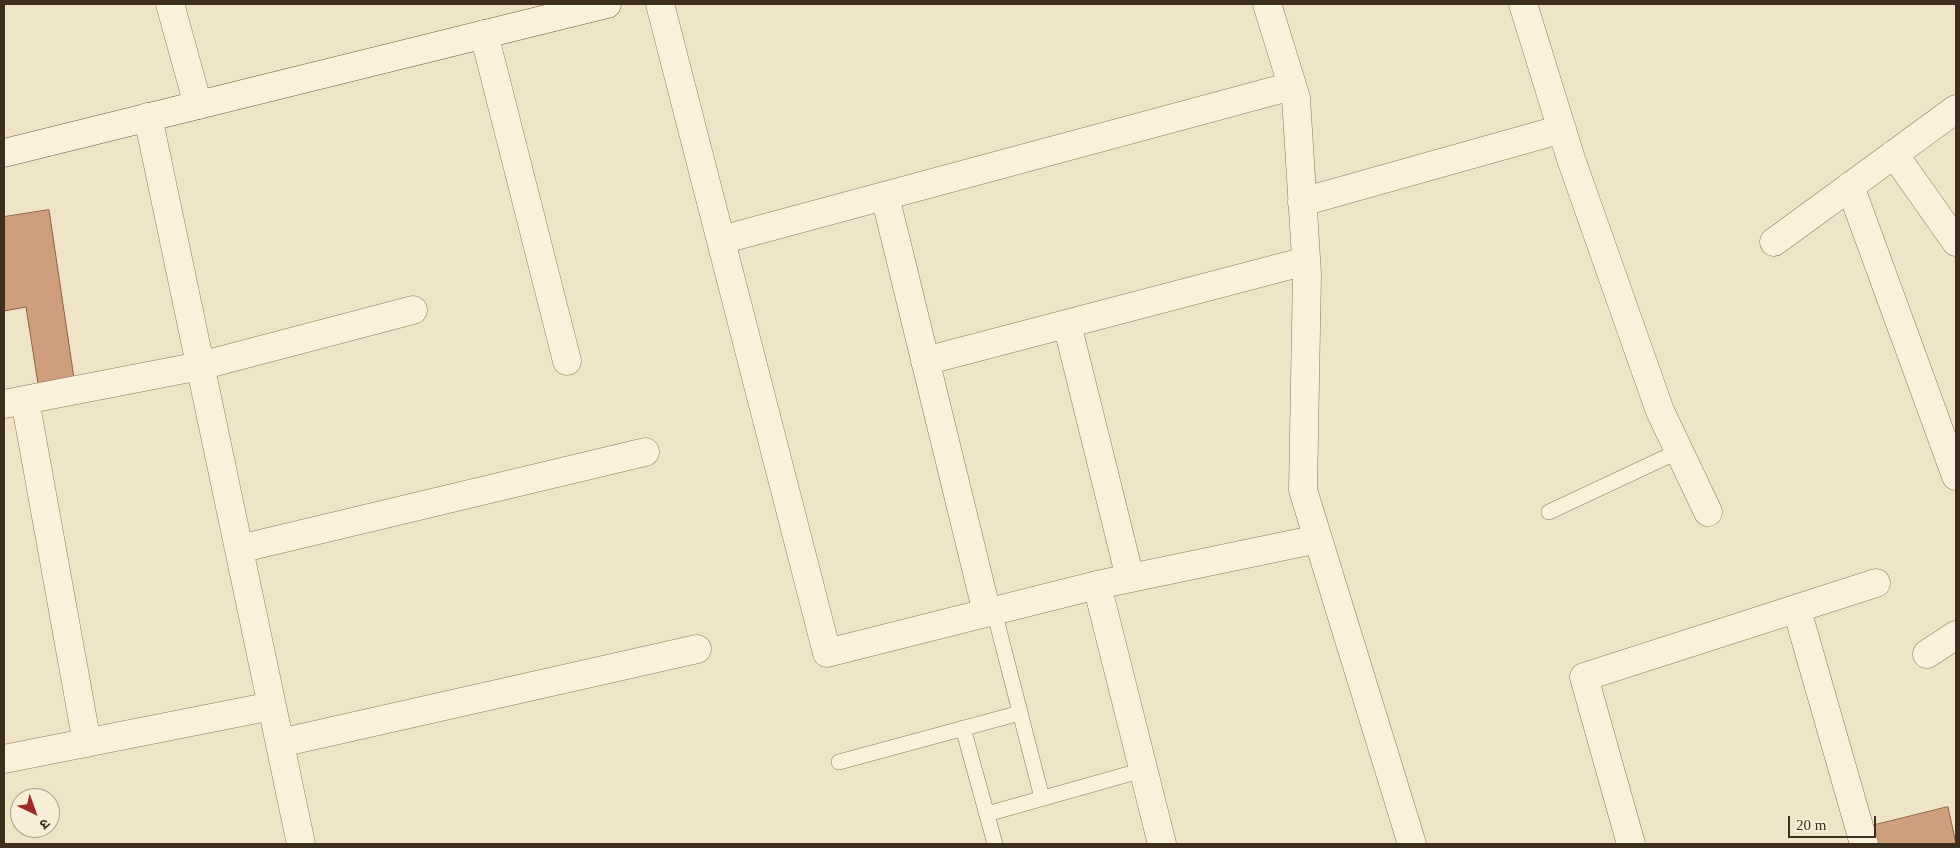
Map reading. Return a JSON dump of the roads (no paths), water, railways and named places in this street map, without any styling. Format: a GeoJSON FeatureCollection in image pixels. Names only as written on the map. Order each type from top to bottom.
{"type":"FeatureCollection","features":[{"type":"Feature","properties":{"kind":"street"},"geometry":{"type":"LineString","coordinates":[[170,4],[198,105]]}},
{"type":"Feature","properties":{"kind":"street"},"geometry":{"type":"LineString","coordinates":[[4,153],[607,4]]}},
{"type":"Feature","properties":{"kind":"street"},"geometry":{"type":"LineString","coordinates":[[660,4],[828,653],[1097,585],[1318,539]]}},
{"type":"Feature","properties":{"kind":"street"},"geometry":{"type":"LineString","coordinates":[[1267,4],[1296,98],[1306,261],[1304,490],[1412,844]]}},
{"type":"Feature","properties":{"kind":"street"},"geometry":{"type":"LineString","coordinates":[[1523,4],[1562,129],[1660,411],[1708,512]]}},
{"type":"Feature","properties":{"kind":"street"},"geometry":{"type":"LineString","coordinates":[[484,34],[567,361]]}},
{"type":"Feature","properties":{"kind":"street"},"geometry":{"type":"LineString","coordinates":[[721,240],[1292,86]]}},
{"type":"Feature","properties":{"kind":"street"},"geometry":{"type":"LineString","coordinates":[[1774,242],[1956,109]]}},
{"type":"Feature","properties":{"kind":"street"},"geometry":{"type":"LineString","coordinates":[[148,117],[301,844]]}},
{"type":"Feature","properties":{"kind":"street"},"geometry":{"type":"LineString","coordinates":[[1302,202],[1562,129]]}},
{"type":"Feature","properties":{"kind":"street"},"geometry":{"type":"LineString","coordinates":[[1894,154],[1956,242]]}},
{"type":"Feature","properties":{"kind":"street"},"geometry":{"type":"LineString","coordinates":[[1850,186],[1956,476]]}},
{"type":"Feature","properties":{"kind":"street"},"geometry":{"type":"LineString","coordinates":[[885,196],[925,362],[990,612]]}},
{"type":"Feature","properties":{"kind":"street"},"geometry":{"type":"LineString","coordinates":[[925,362],[1306,261]]}},
{"type":"Feature","properties":{"kind":"street"},"geometry":{"type":"LineString","coordinates":[[87,743],[14,402],[200,366],[413,310]]}},
{"type":"Feature","properties":{"kind":"street"},"geometry":{"type":"LineString","coordinates":[[1067,324],[1130,578]]}},
{"type":"Feature","properties":{"kind":"street"},"geometry":{"type":"LineString","coordinates":[[239,549],[645,452]]}},
{"type":"Feature","properties":{"kind":"street"},"geometry":{"type":"LineString","coordinates":[[1630,844],[1584,677],[1876,583]]}},
{"type":"Feature","properties":{"kind":"street"},"geometry":{"type":"LineString","coordinates":[[1097,585],[1162,844]]}},
{"type":"Feature","properties":{"kind":"street"},"geometry":{"type":"LineString","coordinates":[[1797,610],[1864,844]]}},
{"type":"Feature","properties":{"kind":"street"},"geometry":{"type":"LineString","coordinates":[[1927,654],[1956,635]]}},
{"type":"Feature","properties":{"kind":"street"},"geometry":{"type":"LineString","coordinates":[[280,743],[697,649]]}},
{"type":"Feature","properties":{"kind":"street"},"geometry":{"type":"LineString","coordinates":[[4,759],[272,706]]}},
{"type":"Feature","properties":{"kind":"lane"},"geometry":{"type":"LineString","coordinates":[[1549,512],[1679,451]]}},
{"type":"Feature","properties":{"kind":"lane"},"geometry":{"type":"LineString","coordinates":[[990,612],[1020,713],[1042,798]]}},
{"type":"Feature","properties":{"kind":"lane"},"geometry":{"type":"LineString","coordinates":[[839,762],[1020,713]]}},
{"type":"Feature","properties":{"kind":"lane"},"geometry":{"type":"LineString","coordinates":[[963,728],[995,844]]}},
{"type":"Feature","properties":{"kind":"lane"},"geometry":{"type":"LineString","coordinates":[[987,814],[1143,770]]}}]}
